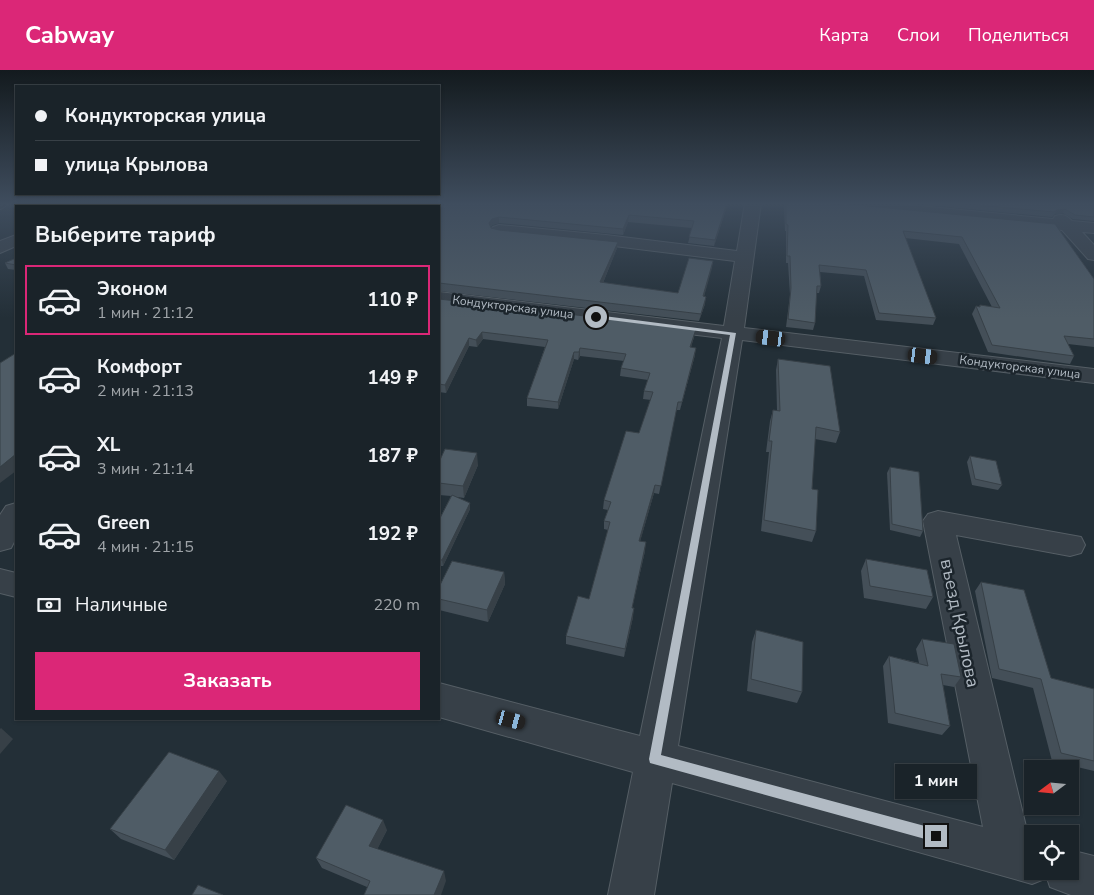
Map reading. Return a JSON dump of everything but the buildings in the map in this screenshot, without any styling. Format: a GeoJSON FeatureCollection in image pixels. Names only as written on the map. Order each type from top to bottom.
{"type":"FeatureCollection","features":[{"type":"Feature","properties":{"kind":"street"},"geometry":{"type":"LineString","coordinates":[[0,248],[13,242]]}},
{"type":"Feature","properties":{"kind":"street"},"geometry":{"type":"LineString","coordinates":[[618,242],[745,257]]}},
{"type":"Feature","properties":{"kind":"street"},"geometry":{"type":"LineString","coordinates":[[631,895],[733,333],[747,242]]}},
{"type":"Feature","properties":{"kind":"street"},"geometry":{"type":"LineString","coordinates":[[1082,242],[1094,255]]}},
{"type":"Feature","properties":{"kind":"street","name":"Кондукторская улица"},"geometry":{"type":"LineString","coordinates":[[440,298],[1094,376]]}},
{"type":"Feature","properties":{"kind":"street"},"geometry":{"type":"LineString","coordinates":[[0,508],[15,512]]}},
{"type":"Feature","properties":{"kind":"street"},"geometry":{"type":"LineString","coordinates":[[0,540],[15,514]]}},
{"type":"Feature","properties":{"kind":"street","name":"въезд Крылова"},"geometry":{"type":"LineString","coordinates":[[1022,859],[938,521],[1070,545]]}},
{"type":"Feature","properties":{"kind":"street"},"geometry":{"type":"LineString","coordinates":[[0,556],[15,543]]}},
{"type":"Feature","properties":{"kind":"street"},"geometry":{"type":"LineString","coordinates":[[0,581],[15,585]]}},
{"type":"Feature","properties":{"kind":"street"},"geometry":{"type":"LineString","coordinates":[[440,700],[1022,859]]}},
{"type":"Feature","properties":{"kind":"street"},"geometry":{"type":"LineString","coordinates":[[1079,875],[1094,879]]}},
{"type":"Feature","properties":{"kind":"route"},"geometry":{"type":"LineString","coordinates":[[596,317],[733,333],[655,759],[936,836]]}}]}
